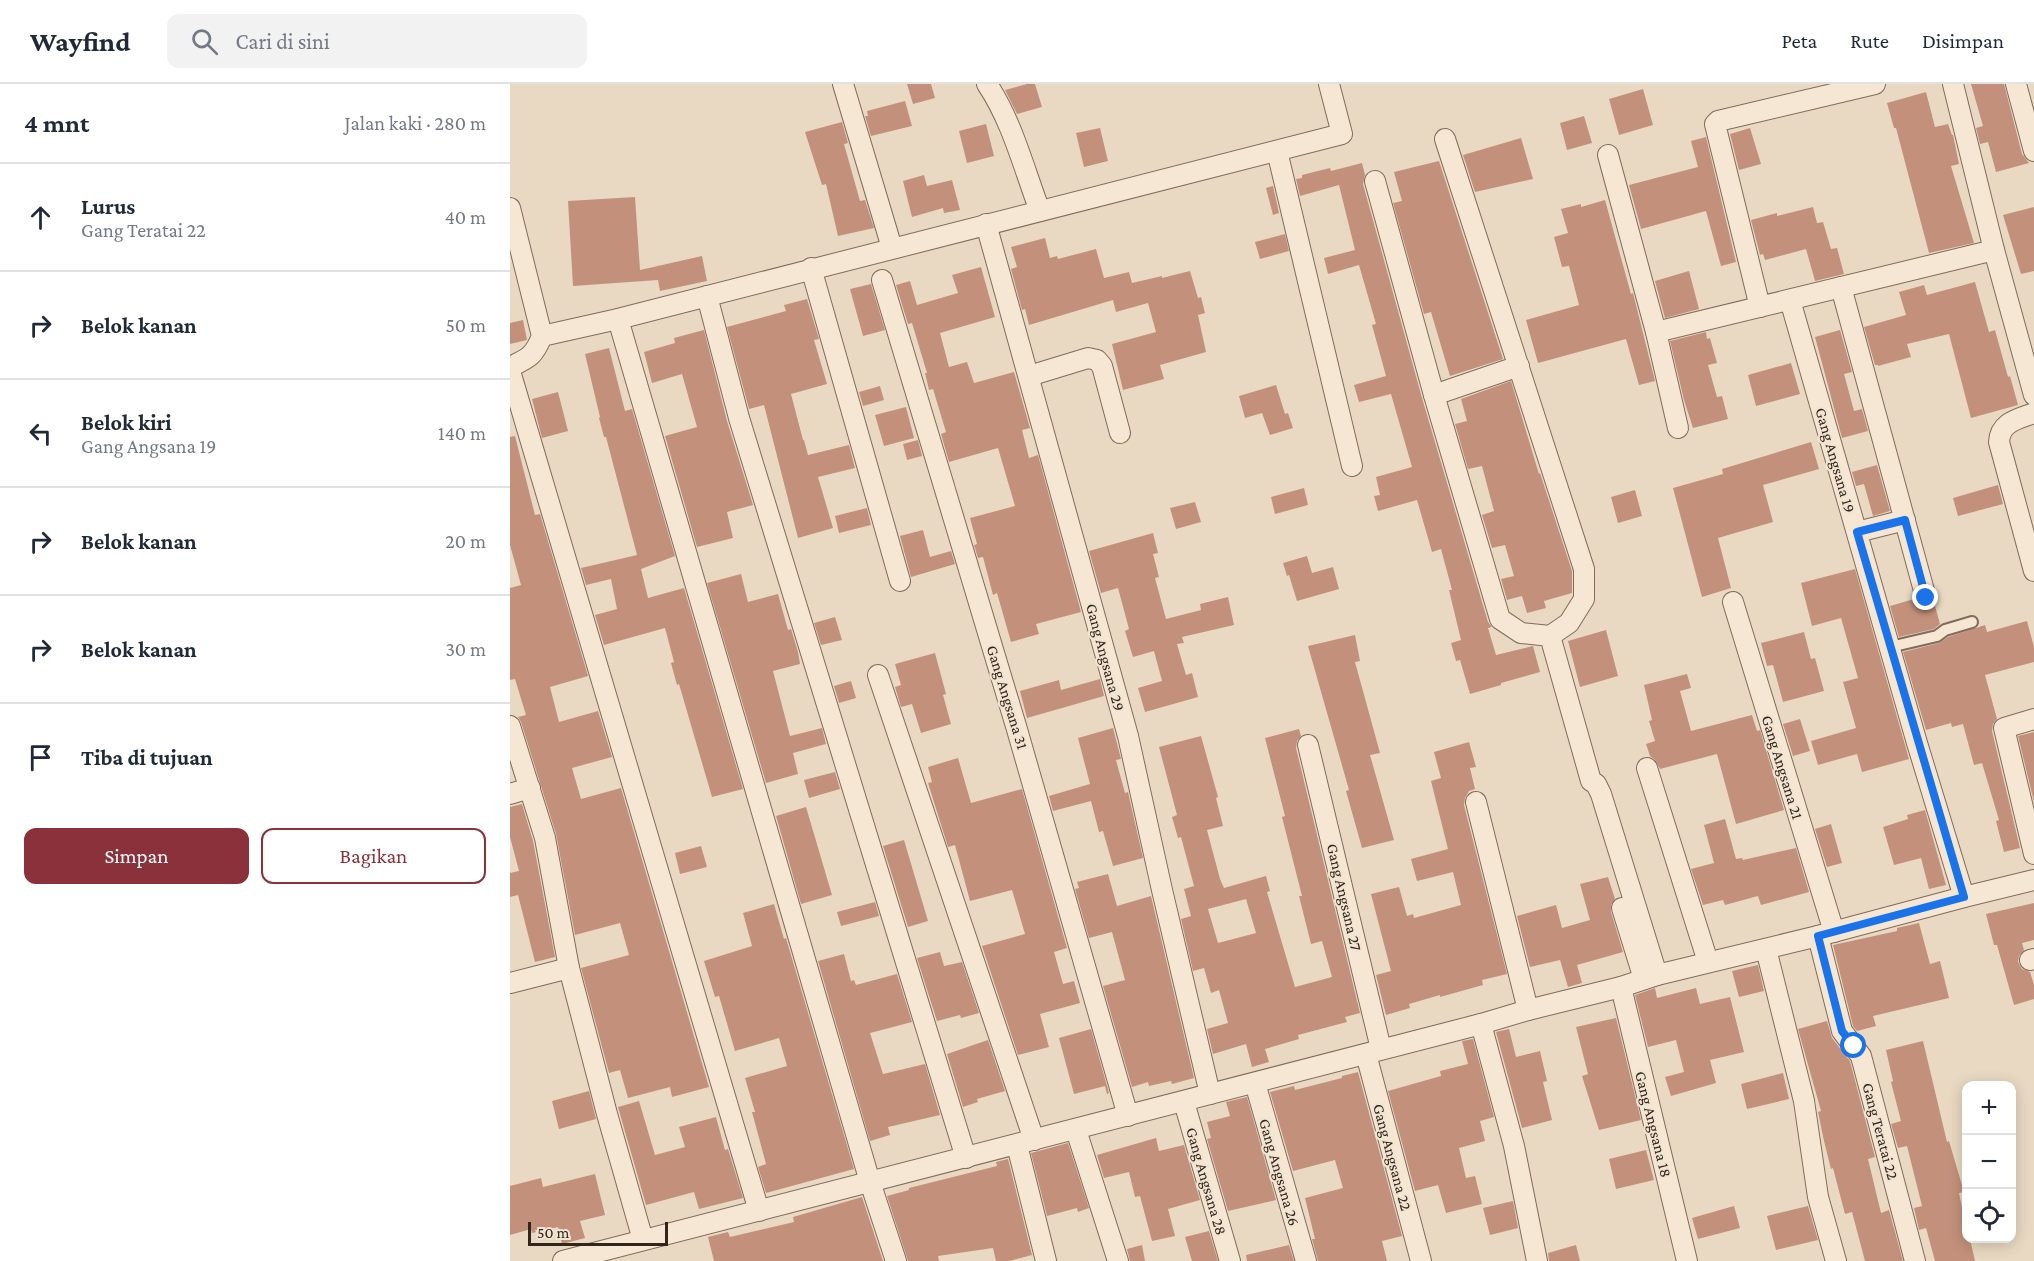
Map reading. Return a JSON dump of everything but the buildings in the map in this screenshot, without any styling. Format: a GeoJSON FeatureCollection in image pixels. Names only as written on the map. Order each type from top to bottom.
{"type":"FeatureCollection","features":[{"type":"Feature","properties":{"kind":"street"},"geometry":{"type":"LineString","coordinates":[[843,84],[892,248]]}},
{"type":"Feature","properties":{"kind":"street"},"geometry":{"type":"LineString","coordinates":[[987,84],[1004,115],[1040,211]]}},
{"type":"Feature","properties":{"kind":"street"},"geometry":{"type":"LineString","coordinates":[[542,336],[618,319],[1342,134],[1329,84]]}},
{"type":"Feature","properties":{"kind":"street"},"geometry":{"type":"LineString","coordinates":[[1760,307],[1714,124],[1718,121],[1875,84]]}},
{"type":"Feature","properties":{"kind":"street"},"geometry":{"type":"LineString","coordinates":[[1953,84],[1994,250],[2034,395]]}},
{"type":"Feature","properties":{"kind":"street"},"geometry":{"type":"LineString","coordinates":[[2016,84],[2034,151]]}},
{"type":"Feature","properties":{"kind":"street"},"geometry":{"type":"LineString","coordinates":[[1375,181],[1434,395],[1500,619],[1521,633],[1550,636],[1569,622],[1584,599],[1584,569],[1445,139]]}},
{"type":"Feature","properties":{"kind":"street"},"geometry":{"type":"LineString","coordinates":[[1277,151],[1352,466]]}},
{"type":"Feature","properties":{"kind":"street"},"geometry":{"type":"LineString","coordinates":[[1608,155],[1656,332],[1678,428]]}},
{"type":"Feature","properties":{"kind":"street"},"geometry":{"type":"LineString","coordinates":[[510,208],[542,336],[537,349],[530,358],[510,369],[759,1211]]}},
{"type":"Feature","properties":{"kind":"street","name":"Gang Angsana 29"},"geometry":{"type":"LineString","coordinates":[[986,224],[1128,736],[1210,1094]]}},
{"type":"Feature","properties":{"kind":"street"},"geometry":{"type":"LineString","coordinates":[[1656,332],[1994,250]]}},
{"type":"Feature","properties":{"kind":"street"},"geometry":{"type":"LineString","coordinates":[[811,268],[900,581]]}},
{"type":"Feature","properties":{"kind":"street","name":"Gang Angsana 31"},"geometry":{"type":"LineString","coordinates":[[882,280],[1016,726],[1128,1116]]}},
{"type":"Feature","properties":{"kind":"street"},"geometry":{"type":"LineString","coordinates":[[1842,287],[1926,598]]}},
{"type":"Feature","properties":{"kind":"street"},"geometry":{"type":"LineString","coordinates":[[707,296],[742,429],[966,1158]]}},
{"type":"Feature","properties":{"kind":"street","name":"Gang Angsana 19"},"geometry":{"type":"LineString","coordinates":[[1790,300],[1964,897]]}},
{"type":"Feature","properties":{"kind":"street"},"geometry":{"type":"LineString","coordinates":[[618,319],[870,1182],[896,1261]]}},
{"type":"Feature","properties":{"kind":"street"},"geometry":{"type":"LineString","coordinates":[[1029,376],[1088,358],[1097,360],[1102,366],[1120,433]]}},
{"type":"Feature","properties":{"kind":"street"},"geometry":{"type":"LineString","coordinates":[[1434,395],[1519,366]]}},
{"type":"Feature","properties":{"kind":"street"},"geometry":{"type":"LineString","coordinates":[[2034,413],[2009,423],[2004,427],[2000,436],[2034,571]]}},
{"type":"Feature","properties":{"kind":"street"},"geometry":{"type":"LineString","coordinates":[[1857,532],[1905,520]]}},
{"type":"Feature","properties":{"kind":"street","name":"Gang Angsana 21"},"geometry":{"type":"LineString","coordinates":[[1733,602],[1826,934]]}},
{"type":"Feature","properties":{"kind":"street"},"geometry":{"type":"LineString","coordinates":[[1550,636],[1591,781],[1596,784],[1601,794],[1651,977]]}},
{"type":"Feature","properties":{"kind":"street"},"geometry":{"type":"LineString","coordinates":[[878,675],[1026,1142],[1046,1261]]}},
{"type":"Feature","properties":{"kind":"street"},"geometry":{"type":"LineString","coordinates":[[2034,719],[2004,728],[2034,854]]}},
{"type":"Feature","properties":{"kind":"street"},"geometry":{"type":"LineString","coordinates":[[510,726],[545,838],[569,968],[607,1114],[635,1248]]}},
{"type":"Feature","properties":{"kind":"street","name":"Gang Angsana 27"},"geometry":{"type":"LineString","coordinates":[[1308,745],[1374,1052]]}},
{"type":"Feature","properties":{"kind":"street"},"geometry":{"type":"LineString","coordinates":[[1647,768],[1708,962]]}},
{"type":"Feature","properties":{"kind":"street"},"geometry":{"type":"LineString","coordinates":[[510,794],[530,788]]}},
{"type":"Feature","properties":{"kind":"street"},"geometry":{"type":"LineString","coordinates":[[1476,802],[1528,1010]]}},
{"type":"Feature","properties":{"kind":"street"},"geometry":{"type":"LineString","coordinates":[[563,1261],[635,1248],[759,1211],[1481,1024],[1708,962],[2034,880]]}},
{"type":"Feature","properties":{"kind":"street","name":"Gang Teratai 22"},"geometry":{"type":"LineString","coordinates":[[1826,934],[1842,1031],[1862,1056],[1915,1261]]}},
{"type":"Feature","properties":{"kind":"street"},"geometry":{"type":"LineString","coordinates":[[1766,949],[1804,1101],[1818,1197],[1836,1261]]}},
{"type":"Feature","properties":{"kind":"street"},"geometry":{"type":"LineString","coordinates":[[510,983],[569,968]]}},
{"type":"Feature","properties":{"kind":"street","name":"Gang Angsana 18"},"geometry":{"type":"LineString","coordinates":[[1622,987],[1688,1261]]}},
{"type":"Feature","properties":{"kind":"street"},"geometry":{"type":"LineString","coordinates":[[1481,1024],[1514,1146],[1537,1261]]}},
{"type":"Feature","properties":{"kind":"street","name":"Gang Angsana 22"},"geometry":{"type":"LineString","coordinates":[[1374,1052],[1420,1261]]}},
{"type":"Feature","properties":{"kind":"street","name":"Gang Angsana 26"},"geometry":{"type":"LineString","coordinates":[[1254,1083],[1306,1261]]}},
{"type":"Feature","properties":{"kind":"street","name":"Gang Angsana 28"},"geometry":{"type":"LineString","coordinates":[[1184,1101],[1230,1261]]}},
{"type":"Feature","properties":{"kind":"street"},"geometry":{"type":"LineString","coordinates":[[1076,1130],[1118,1261]]}},
{"type":"Feature","properties":{"kind":"lane"},"geometry":{"type":"LineString","coordinates":[[1890,647],[1936,636],[1945,630],[1972,622]]}},
{"type":"Feature","properties":{"kind":"route"},"geometry":{"type":"LineString","coordinates":[[1854,1046],[1842,1031],[1818,936],[1964,897],[1857,532],[1905,520],[1926,598]]}}]}
